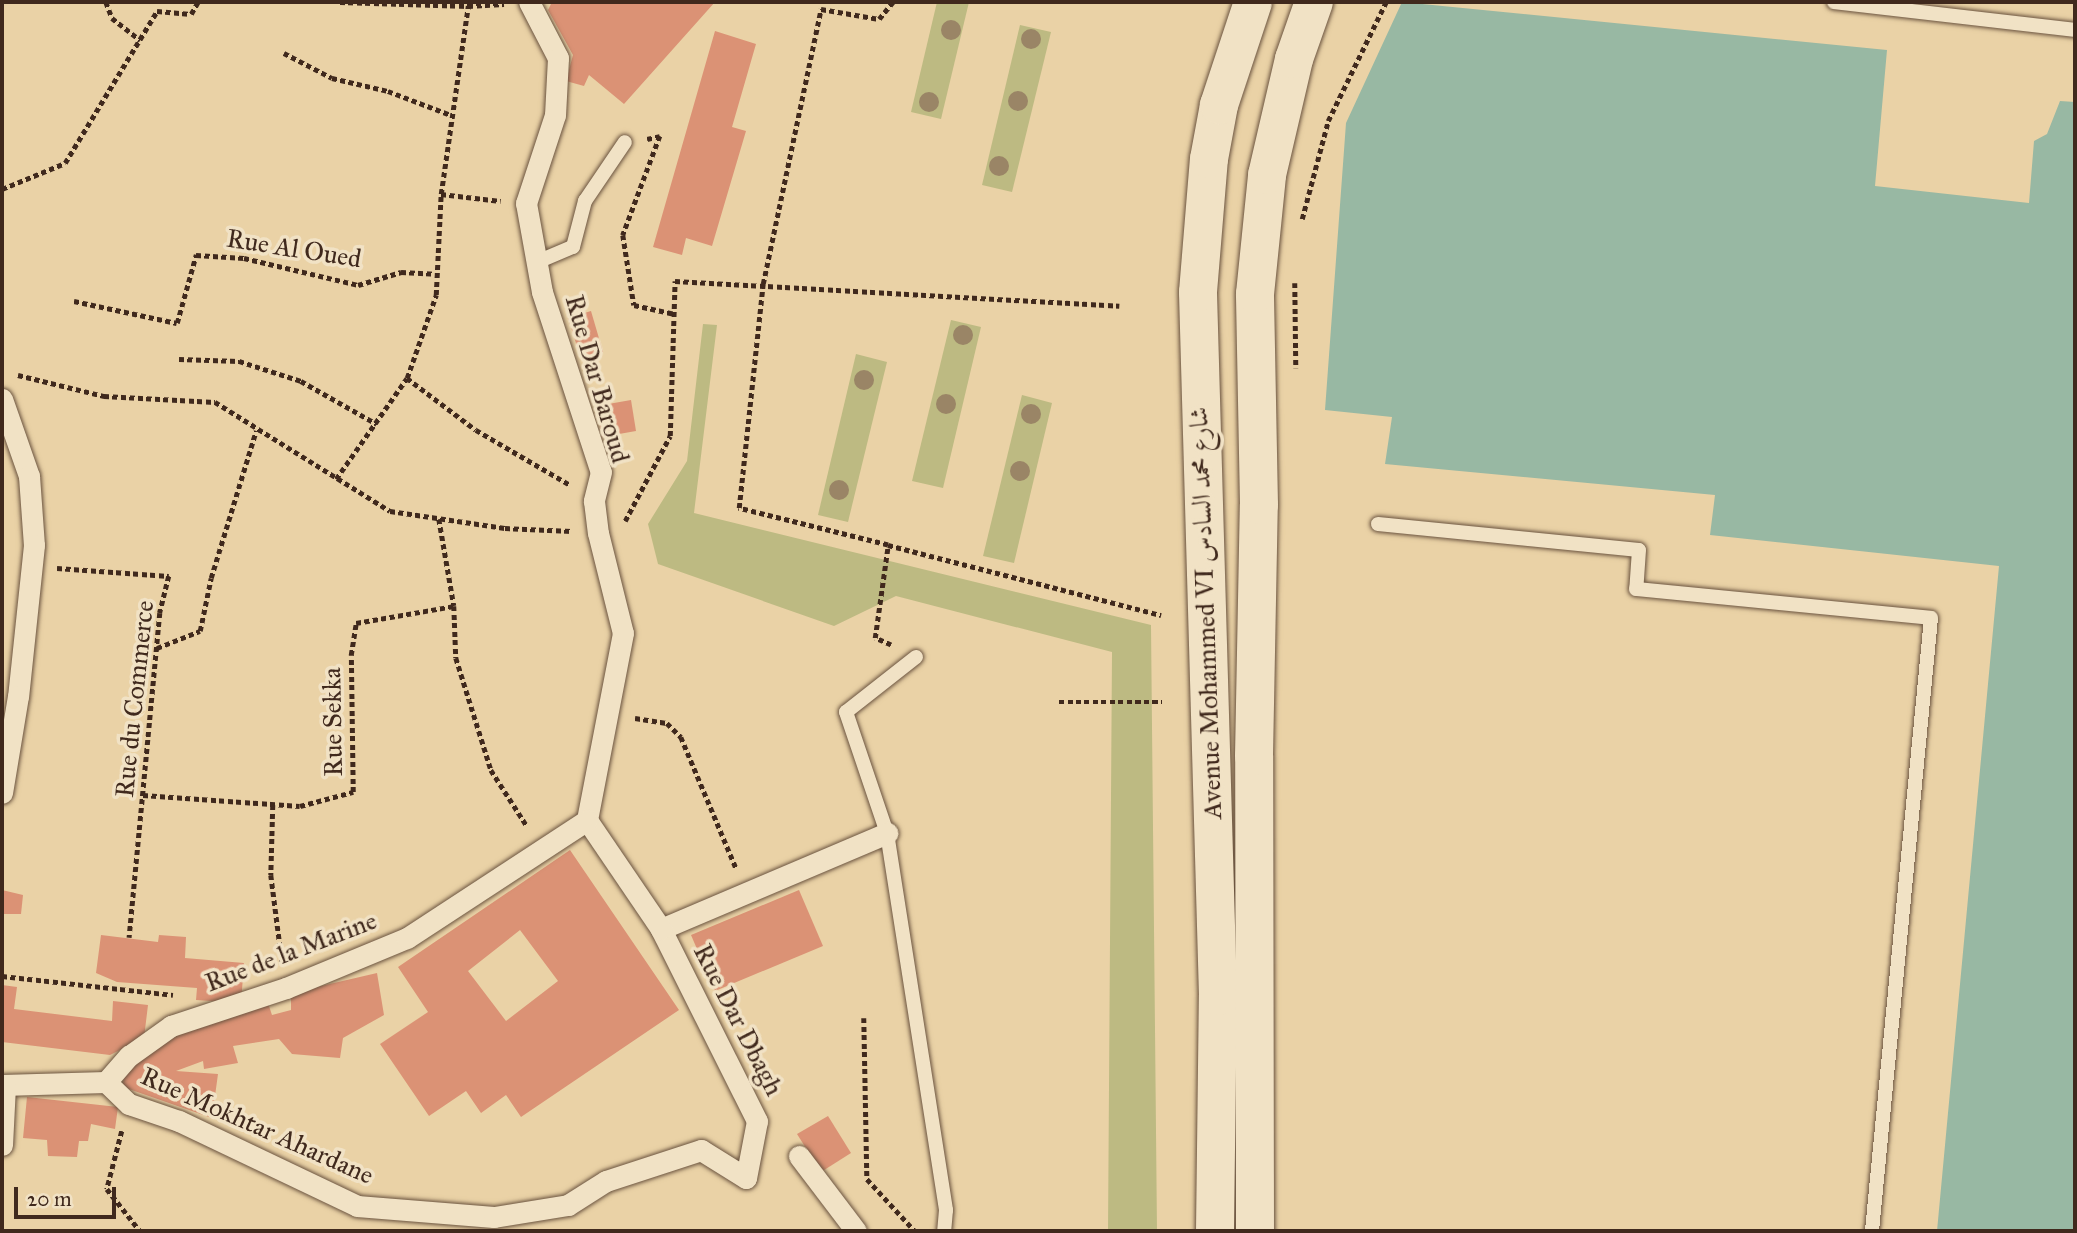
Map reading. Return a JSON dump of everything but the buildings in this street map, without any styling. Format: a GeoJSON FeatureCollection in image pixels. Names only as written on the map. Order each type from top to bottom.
{"type":"FeatureCollection","features":[{"type":"Feature","properties":{"kind":"main road","name":"Avenue Mohammed VI شارع محمد السادس"},"geometry":{"type":"LineString","coordinates":[[1215,1231],[1217,983],[1198,292],[1209,159],[1219,105],[1253,2]]}},
{"type":"Feature","properties":{"kind":"main road","name":"Avenue Mohammed VI شارع محمد السادس"},"geometry":{"type":"LineString","coordinates":[[1255,1231],[1255,294],[1267,175],[1294,59],[1314,2]]}},
{"type":"Feature","properties":{"kind":"street","name":"Rue Dar Baroud"},"geometry":{"type":"LineString","coordinates":[[529,2],[558,58],[555,115],[526,203],[542,292],[601,471],[594,501],[598,533],[623,633],[587,820]]}},
{"type":"Feature","properties":{"kind":"street"},"geometry":{"type":"LineString","coordinates":[[2,399],[29,476],[31,567],[18,696],[2,793]]}},
{"type":"Feature","properties":{"kind":"street","name":"Rue de la Marine"},"geometry":{"type":"LineString","coordinates":[[106,1082],[129,1056],[171,1026],[286,988],[407,938],[587,820]]}},
{"type":"Feature","properties":{"kind":"street","name":"Rue Dar Dbagh"},"geometry":{"type":"LineString","coordinates":[[587,820],[661,929],[757,1121],[746,1178]]}},
{"type":"Feature","properties":{"kind":"street","name":"Rue Dar Dbagh"},"geometry":{"type":"LineString","coordinates":[[661,929],[887,833]]}},
{"type":"Feature","properties":{"kind":"street"},"geometry":{"type":"LineString","coordinates":[[2,1145],[4,1085],[106,1082]]}},
{"type":"Feature","properties":{"kind":"street","name":"Rue Mokhtar Ahardane"},"geometry":{"type":"LineString","coordinates":[[106,1082],[129,1104],[368,1208],[494,1217],[568,1205],[606,1181],[701,1150],[746,1178]]}},
{"type":"Feature","properties":{"kind":"street"},"geometry":{"type":"LineString","coordinates":[[799,1156],[856,1231]]}},
{"type":"Feature","properties":{"kind":"lane"},"geometry":{"type":"LineString","coordinates":[[1834,2],[2075,30]]}},
{"type":"Feature","properties":{"kind":"lane"},"geometry":{"type":"LineString","coordinates":[[537,262],[573,247],[585,201],[625,142]]}},
{"type":"Feature","properties":{"kind":"lane"},"geometry":{"type":"LineString","coordinates":[[1378,524],[1640,550],[1636,589],[1931,618],[1872,1231]]}},
{"type":"Feature","properties":{"kind":"lane"},"geometry":{"type":"LineString","coordinates":[[916,657],[846,712],[887,833],[946,1210],[944,1231]]}},
{"type":"Feature","properties":{"kind":"path"},"geometry":{"type":"LineString","coordinates":[[106,2],[111,18],[140,40]]}},
{"type":"Feature","properties":{"kind":"path"},"geometry":{"type":"LineString","coordinates":[[2,189],[65,163],[157,10],[191,14],[198,2]]}},
{"type":"Feature","properties":{"kind":"path"},"geometry":{"type":"LineString","coordinates":[[340,2],[468,6],[529,2]]}},
{"type":"Feature","properties":{"kind":"path"},"geometry":{"type":"LineString","coordinates":[[893,2],[879,19],[821,9],[763,284],[739,508],[1161,615]]}},
{"type":"Feature","properties":{"kind":"path"},"geometry":{"type":"LineString","coordinates":[[1300,223],[1328,121],[1386,2]]}},
{"type":"Feature","properties":{"kind":"path"},"geometry":{"type":"LineString","coordinates":[[336,479],[407,378],[436,295],[441,194],[468,6]]}},
{"type":"Feature","properties":{"kind":"path"},"geometry":{"type":"LineString","coordinates":[[284,53],[332,78],[388,91],[451,116]]}},
{"type":"Feature","properties":{"kind":"path"},"geometry":{"type":"LineString","coordinates":[[625,142],[660,136],[623,234],[634,304],[674,314]]}},
{"type":"Feature","properties":{"kind":"path"},"geometry":{"type":"LineString","coordinates":[[441,194],[473,200]]}},
{"type":"Feature","properties":{"kind":"path","name":"Rue Al Oued"},"geometry":{"type":"LineString","coordinates":[[74,301],[177,323],[196,255],[244,258],[358,285],[401,272],[435,274]]}},
{"type":"Feature","properties":{"kind":"path"},"geometry":{"type":"LineString","coordinates":[[1295,274],[1295,378]]}},
{"type":"Feature","properties":{"kind":"path"},"geometry":{"type":"LineString","coordinates":[[626,534],[625,522],[670,436],[675,281],[1119,306]]}},
{"type":"Feature","properties":{"kind":"path"},"geometry":{"type":"LineString","coordinates":[[179,359],[239,361],[301,381],[377,424]]}},
{"type":"Feature","properties":{"kind":"path"},"geometry":{"type":"LineString","coordinates":[[15,374],[104,396],[215,402],[256,431],[390,512],[598,533]]}},
{"type":"Feature","properties":{"kind":"path"},"geometry":{"type":"LineString","coordinates":[[407,378],[476,430],[594,501]]}},
{"type":"Feature","properties":{"kind":"path"},"geometry":{"type":"LineString","coordinates":[[157,648],[200,631],[211,578],[256,431]]}},
{"type":"Feature","properties":{"kind":"path"},"geometry":{"type":"LineString","coordinates":[[439,519],[454,606],[456,658],[491,770],[541,848]]}},
{"type":"Feature","properties":{"kind":"path"},"geometry":{"type":"LineString","coordinates":[[888,545],[875,638],[916,657]]}},
{"type":"Feature","properties":{"kind":"path","name":"Rue du Commerce"},"geometry":{"type":"LineString","coordinates":[[31,567],[169,576],[157,648],[129,938]]}},
{"type":"Feature","properties":{"kind":"path","name":"Rue Sekka"},"geometry":{"type":"LineString","coordinates":[[144,795],[300,806],[354,792],[351,655],[356,623],[454,606]]}},
{"type":"Feature","properties":{"kind":"path"},"geometry":{"type":"LineString","coordinates":[[1059,702],[1162,702]]}},
{"type":"Feature","properties":{"kind":"path"},"geometry":{"type":"LineString","coordinates":[[606,718],[656,719],[674,728],[746,893]]}},
{"type":"Feature","properties":{"kind":"path"},"geometry":{"type":"LineString","coordinates":[[273,805],[271,875],[286,988]]}},
{"type":"Feature","properties":{"kind":"path"},"geometry":{"type":"LineString","coordinates":[[2,976],[125,989],[126,983]]}},
{"type":"Feature","properties":{"kind":"path"},"geometry":{"type":"LineString","coordinates":[[864,1018],[867,1178],[915,1231]]}},
{"type":"Feature","properties":{"kind":"path"},"geometry":{"type":"LineString","coordinates":[[129,1104],[107,1189],[140,1231]]}},
{"type":"Feature","properties":{"kind":"shaded area"},"geometry":{"type":"Polygon","coordinates":[[[937,2],[969,2],[941,119],[911,112],[937,2]]]}},
{"type":"Feature","properties":{"kind":"shaded area"},"geometry":{"type":"Polygon","coordinates":[[[1402,2],[1887,50],[1875,186],[2029,203],[2034,141],[2047,134],[2060,101],[2075,102],[2075,1231],[1937,1231],[1999,566],[1710,535],[1715,495],[1385,464],[1392,417],[1325,410],[1346,123],[1402,2]]]}},
{"type":"Feature","properties":{"kind":"shaded area"},"geometry":{"type":"Polygon","coordinates":[[[1020,25],[1051,32],[1012,192],[982,185],[1020,25]]]}},
{"type":"Feature","properties":{"kind":"shaded area"},"geometry":{"type":"Polygon","coordinates":[[[951,320],[981,327],[943,488],[912,481],[951,320]]]}},
{"type":"Feature","properties":{"kind":"shaded area"},"geometry":{"type":"Polygon","coordinates":[[[703,324],[717,325],[694,513],[1151,625],[1157,1231],[1108,1231],[1112,652],[896,596],[834,626],[658,564],[648,524],[687,461],[703,324]]]}},
{"type":"Feature","properties":{"kind":"shaded area"},"geometry":{"type":"Polygon","coordinates":[[[856,354],[887,362],[848,522],[818,515],[856,354]]]}},
{"type":"Feature","properties":{"kind":"shaded area"},"geometry":{"type":"Polygon","coordinates":[[[1022,395],[1052,403],[1014,563],[983,556],[1022,395]]]}}]}
